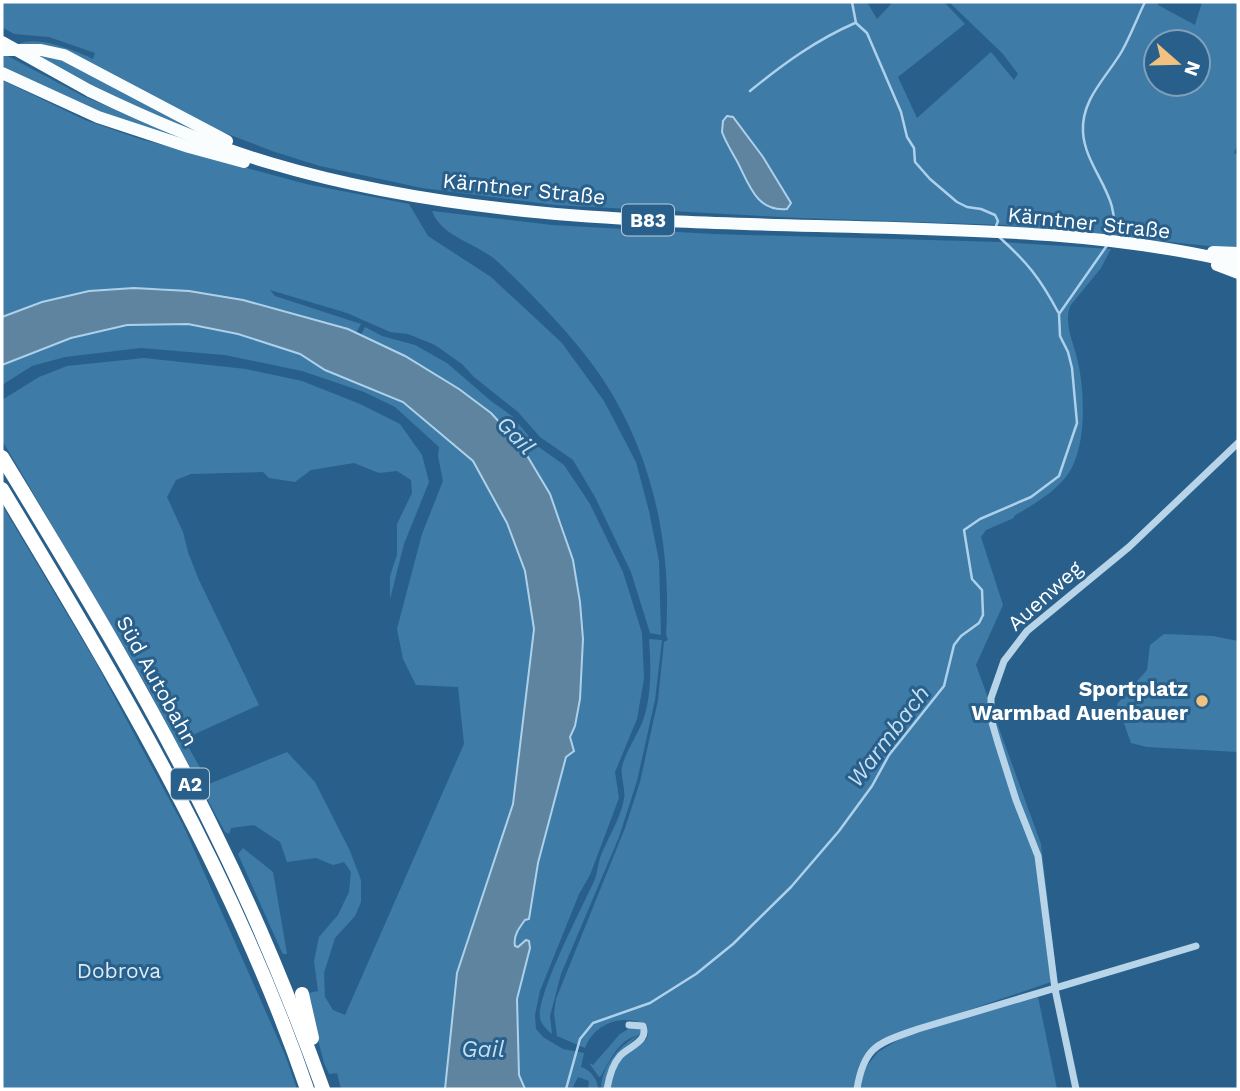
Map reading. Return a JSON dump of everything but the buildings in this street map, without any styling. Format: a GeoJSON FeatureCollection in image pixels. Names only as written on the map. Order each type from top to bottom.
{"type":"FeatureCollection","features":[{"type":"Feature","properties":{"kind":"highway","name":"Süd Autobahn"},"geometry":{"type":"LineString","coordinates":[[2,457],[157,722],[216,835],[288,995],[325,1089]]}},
{"type":"Feature","properties":{"kind":"highway","name":"Süd Autobahn"},"geometry":{"type":"LineString","coordinates":[[2,489],[92,637],[149,737],[203,841],[271,993],[307,1089]]}},
{"type":"Feature","properties":{"kind":"highway"},"geometry":{"type":"LineString","coordinates":[[216,835],[231,841]]}},
{"type":"Feature","properties":{"kind":"highway"},"geometry":{"type":"LineString","coordinates":[[302,994],[325,1089]]}},
{"type":"Feature","properties":{"kind":"main road","name":"Kärntner Straße"},"geometry":{"type":"LineString","coordinates":[[2,42],[90,91],[187,135],[268,163],[364,186],[491,208],[549,214],[732,224],[1007,233],[1129,244],[1238,263]]}},
{"type":"Feature","properties":{"kind":"main road"},"geometry":{"type":"LineString","coordinates":[[2,50],[41,50],[64,55],[171,113],[243,148],[254,158]]}},
{"type":"Feature","properties":{"kind":"main road"},"geometry":{"type":"LineString","coordinates":[[2,73],[111,121],[244,162],[268,163]]}},
{"type":"Feature","properties":{"kind":"main road"},"geometry":{"type":"LineString","coordinates":[[1185,252],[1238,253]]}},
{"type":"Feature","properties":{"kind":"main road"},"geometry":{"type":"LineString","coordinates":[[1185,252],[1238,273]]}},
{"type":"Feature","properties":{"kind":"street","name":"Auenweg"},"geometry":{"type":"LineString","coordinates":[[1076,1089],[1055,989],[1038,856],[1016,800],[991,719],[994,689],[1004,661],[1027,631],[1129,547],[1238,443]]}},
{"type":"Feature","properties":{"kind":"street"},"geometry":{"type":"LineString","coordinates":[[857,1089],[861,1064],[883,1041],[918,1028],[1196,946]]}},
{"type":"Feature","properties":{"kind":"street"},"geometry":{"type":"LineString","coordinates":[[607,1089],[616,1062],[621,1055],[642,1040],[644,1035],[643,1026],[629,1025]]}},
{"type":"Feature","properties":{"kind":"green space"},"geometry":{"type":"Polygon","coordinates":[[[2,2],[867,2],[877,19],[893,2],[944,2],[965,24],[898,77],[917,118],[991,52],[1014,80],[1018,74],[1003,54],[949,2],[1158,2],[1158,5],[1195,25],[1202,2],[1238,2],[1238,143],[1234,153],[1238,155],[1238,249],[1005,225],[800,218],[555,205],[422,188],[320,166],[272,151],[220,131],[92,64],[19,44],[35,41],[45,43],[67,48],[93,59],[95,53],[49,37],[14,34],[2,27],[2,2]],[[733,117],[722,132],[737,162],[790,200],[733,117]]]}},
{"type":"Feature","properties":{"kind":"green space"},"geometry":{"type":"Polygon","coordinates":[[[2,53],[83,96],[192,142],[100,115],[2,68],[2,53]]]}},
{"type":"Feature","properties":{"kind":"green space"},"geometry":{"type":"Polygon","coordinates":[[[33,53],[66,59],[194,131],[110,95],[33,53]]]}},
{"type":"Feature","properties":{"kind":"green space"},"geometry":{"type":"Polygon","coordinates":[[[2,80],[85,120],[140,139],[306,184],[409,204],[428,236],[491,277],[562,343],[604,401],[636,462],[649,511],[659,561],[661,635],[650,633],[631,572],[595,497],[573,460],[540,437],[518,412],[462,364],[435,345],[408,334],[390,332],[347,313],[270,290],[275,296],[361,324],[356,333],[243,300],[161,288],[89,291],[42,302],[2,317],[2,80]]]}},
{"type":"Feature","properties":{"kind":"green space"},"geometry":{"type":"Polygon","coordinates":[[[432,211],[552,225],[714,234],[1001,242],[1111,249],[1101,268],[1070,306],[1068,313],[1080,371],[1083,403],[1081,437],[1072,466],[1060,484],[1047,495],[1014,518],[986,530],[981,537],[1003,605],[976,665],[1041,844],[1057,980],[880,1040],[861,1062],[854,1089],[610,1089],[619,1061],[646,1040],[647,1025],[628,1020],[610,1023],[595,1032],[585,1048],[557,1036],[554,1013],[556,999],[625,828],[640,782],[658,700],[664,642],[668,640],[662,536],[647,471],[635,440],[621,410],[594,366],[554,319],[498,262],[444,228],[432,211]]]}},
{"type":"Feature","properties":{"kind":"green space"},"geometry":{"type":"Polygon","coordinates":[[[188,324],[238,334],[300,354],[325,370],[403,402],[473,461],[507,523],[525,571],[534,629],[513,804],[457,973],[445,1089],[341,1089],[337,1073],[329,1074],[307,997],[309,993],[318,991],[314,961],[319,937],[338,915],[349,892],[351,872],[344,862],[333,865],[316,858],[287,862],[280,842],[254,825],[231,828],[229,834],[225,832],[148,689],[2,440],[2,400],[39,377],[67,366],[144,358],[246,369],[302,381],[360,404],[400,424],[422,455],[429,482],[404,544],[390,599],[390,576],[397,555],[397,524],[412,493],[411,480],[397,471],[379,473],[354,463],[311,470],[295,482],[269,478],[263,472],[191,474],[176,480],[167,497],[183,532],[198,578],[259,705],[184,739],[209,784],[287,752],[315,782],[350,851],[361,880],[361,902],[355,916],[335,938],[324,973],[325,997],[333,1010],[345,1015],[464,744],[458,687],[416,685],[403,659],[397,629],[422,534],[443,481],[439,447],[395,407],[364,392],[302,371],[225,355],[141,348],[65,357],[32,366],[2,385],[2,365],[71,338],[127,325],[188,324]]]}},
{"type":"Feature","properties":{"kind":"green space"},"geometry":{"type":"Polygon","coordinates":[[[365,327],[382,336],[415,345],[447,363],[512,416],[536,445],[564,465],[590,504],[623,572],[642,633],[644,679],[637,719],[615,772],[619,798],[590,875],[579,894],[540,991],[535,1015],[536,1029],[543,1037],[563,1049],[584,1053],[581,1067],[593,1075],[598,1089],[588,1089],[589,1081],[578,1077],[572,1089],[525,1089],[519,1075],[517,999],[530,948],[526,940],[518,947],[515,946],[515,939],[525,920],[529,919],[538,863],[566,757],[572,754],[574,748],[570,737],[578,707],[582,622],[572,556],[548,491],[531,461],[511,435],[489,412],[444,379],[361,335],[365,327]]]}},
{"type":"Feature","properties":{"kind":"green space","name":"Dobrova"},"geometry":{"type":"Polygon","coordinates":[[[2,505],[95,661],[183,825],[285,1055],[297,1089],[2,1089],[2,505]]]}},
{"type":"Feature","properties":{"kind":"green space"},"geometry":{"type":"Polygon","coordinates":[[[1164,634],[1213,636],[1238,641],[1238,752],[1147,747],[1131,743],[1117,704],[1147,670],[1150,645],[1164,634]]]}},
{"type":"Feature","properties":{"kind":"green space"},"geometry":{"type":"Polygon","coordinates":[[[649,639],[662,640],[655,700],[637,781],[619,837],[561,974],[550,1016],[552,1034],[544,1027],[540,1018],[541,1006],[545,990],[595,879],[600,858],[622,807],[622,767],[648,703],[649,639]]]}},
{"type":"Feature","properties":{"kind":"green space"},"geometry":{"type":"Polygon","coordinates":[[[243,848],[273,872],[287,954],[283,954],[280,948],[238,854],[243,848]]]}},
{"type":"Feature","properties":{"kind":"green space"},"geometry":{"type":"Polygon","coordinates":[[[1038,997],[1057,1089],[861,1089],[863,1071],[878,1052],[905,1036],[1038,997]]]}},
{"type":"Feature","properties":{"kind":"green space"},"geometry":{"type":"Polygon","coordinates":[[[630,1028],[640,1028],[642,1032],[621,1046],[599,1077],[589,1063],[593,1065],[620,1034],[630,1028]]]}},
{"type":"Feature","properties":{"kind":"green space"},"geometry":{"type":"Polygon","coordinates":[[[639,1035],[622,1051],[605,1089],[601,1089],[604,1073],[613,1057],[625,1044],[639,1035]]]}},
{"type":"Feature","properties":{"kind":"water"},"geometry":{"type":"Polygon","coordinates":[[[727,116],[733,117],[763,157],[791,203],[787,209],[768,206],[761,202],[750,188],[722,132],[723,121],[727,116]]]}},
{"type":"Feature","properties":{"kind":"water","name":"Gail"},"geometry":{"type":"Polygon","coordinates":[[[134,288],[189,291],[243,300],[348,329],[405,356],[459,389],[491,413],[522,447],[550,494],[573,560],[583,639],[580,699],[570,737],[574,751],[566,757],[538,863],[529,919],[525,920],[515,939],[515,946],[518,947],[526,940],[529,941],[530,948],[517,999],[519,1075],[525,1089],[445,1089],[457,973],[513,804],[534,629],[525,571],[507,523],[473,461],[403,402],[325,370],[300,354],[238,334],[188,324],[127,325],[71,338],[2,365],[2,317],[42,302],[89,291],[134,288]]]}},
{"type":"Feature","properties":{"kind":"waterway"},"geometry":{"type":"LineString","coordinates":[[852,2],[856,23],[867,33],[901,112],[907,137],[914,148],[915,162],[957,202],[995,215],[998,221],[996,226]]}},
{"type":"Feature","properties":{"kind":"waterway","name":"Warmbach"},"geometry":{"type":"LineString","coordinates":[[1111,238],[1113,210],[1085,146],[1083,120],[1096,89],[1122,51],[1145,2]]}},
{"type":"Feature","properties":{"kind":"waterway"},"geometry":{"type":"LineString","coordinates":[[750,91],[800,53],[855,23]]}},
{"type":"Feature","properties":{"kind":"waterway"},"geometry":{"type":"LineString","coordinates":[[998,236],[1032,271],[1058,312]]}},
{"type":"Feature","properties":{"kind":"waterway","name":"Warmbach"},"geometry":{"type":"LineString","coordinates":[[566,1089],[580,1039],[593,1023],[650,1003],[696,974],[733,944],[791,887],[839,831],[872,786],[889,755],[944,686],[954,645],[961,636],[979,623],[983,615],[982,590],[972,579],[964,530],[980,519],[1031,497],[1059,476],[1077,423],[1072,368],[1060,336],[1059,314],[1108,244]]}},
{"type":"Feature","properties":{"kind":"place","name":"Sportplatz Warmbad Auenbauer"},"geometry":{"type":"Point","coordinates":[1202,701]}}]}
